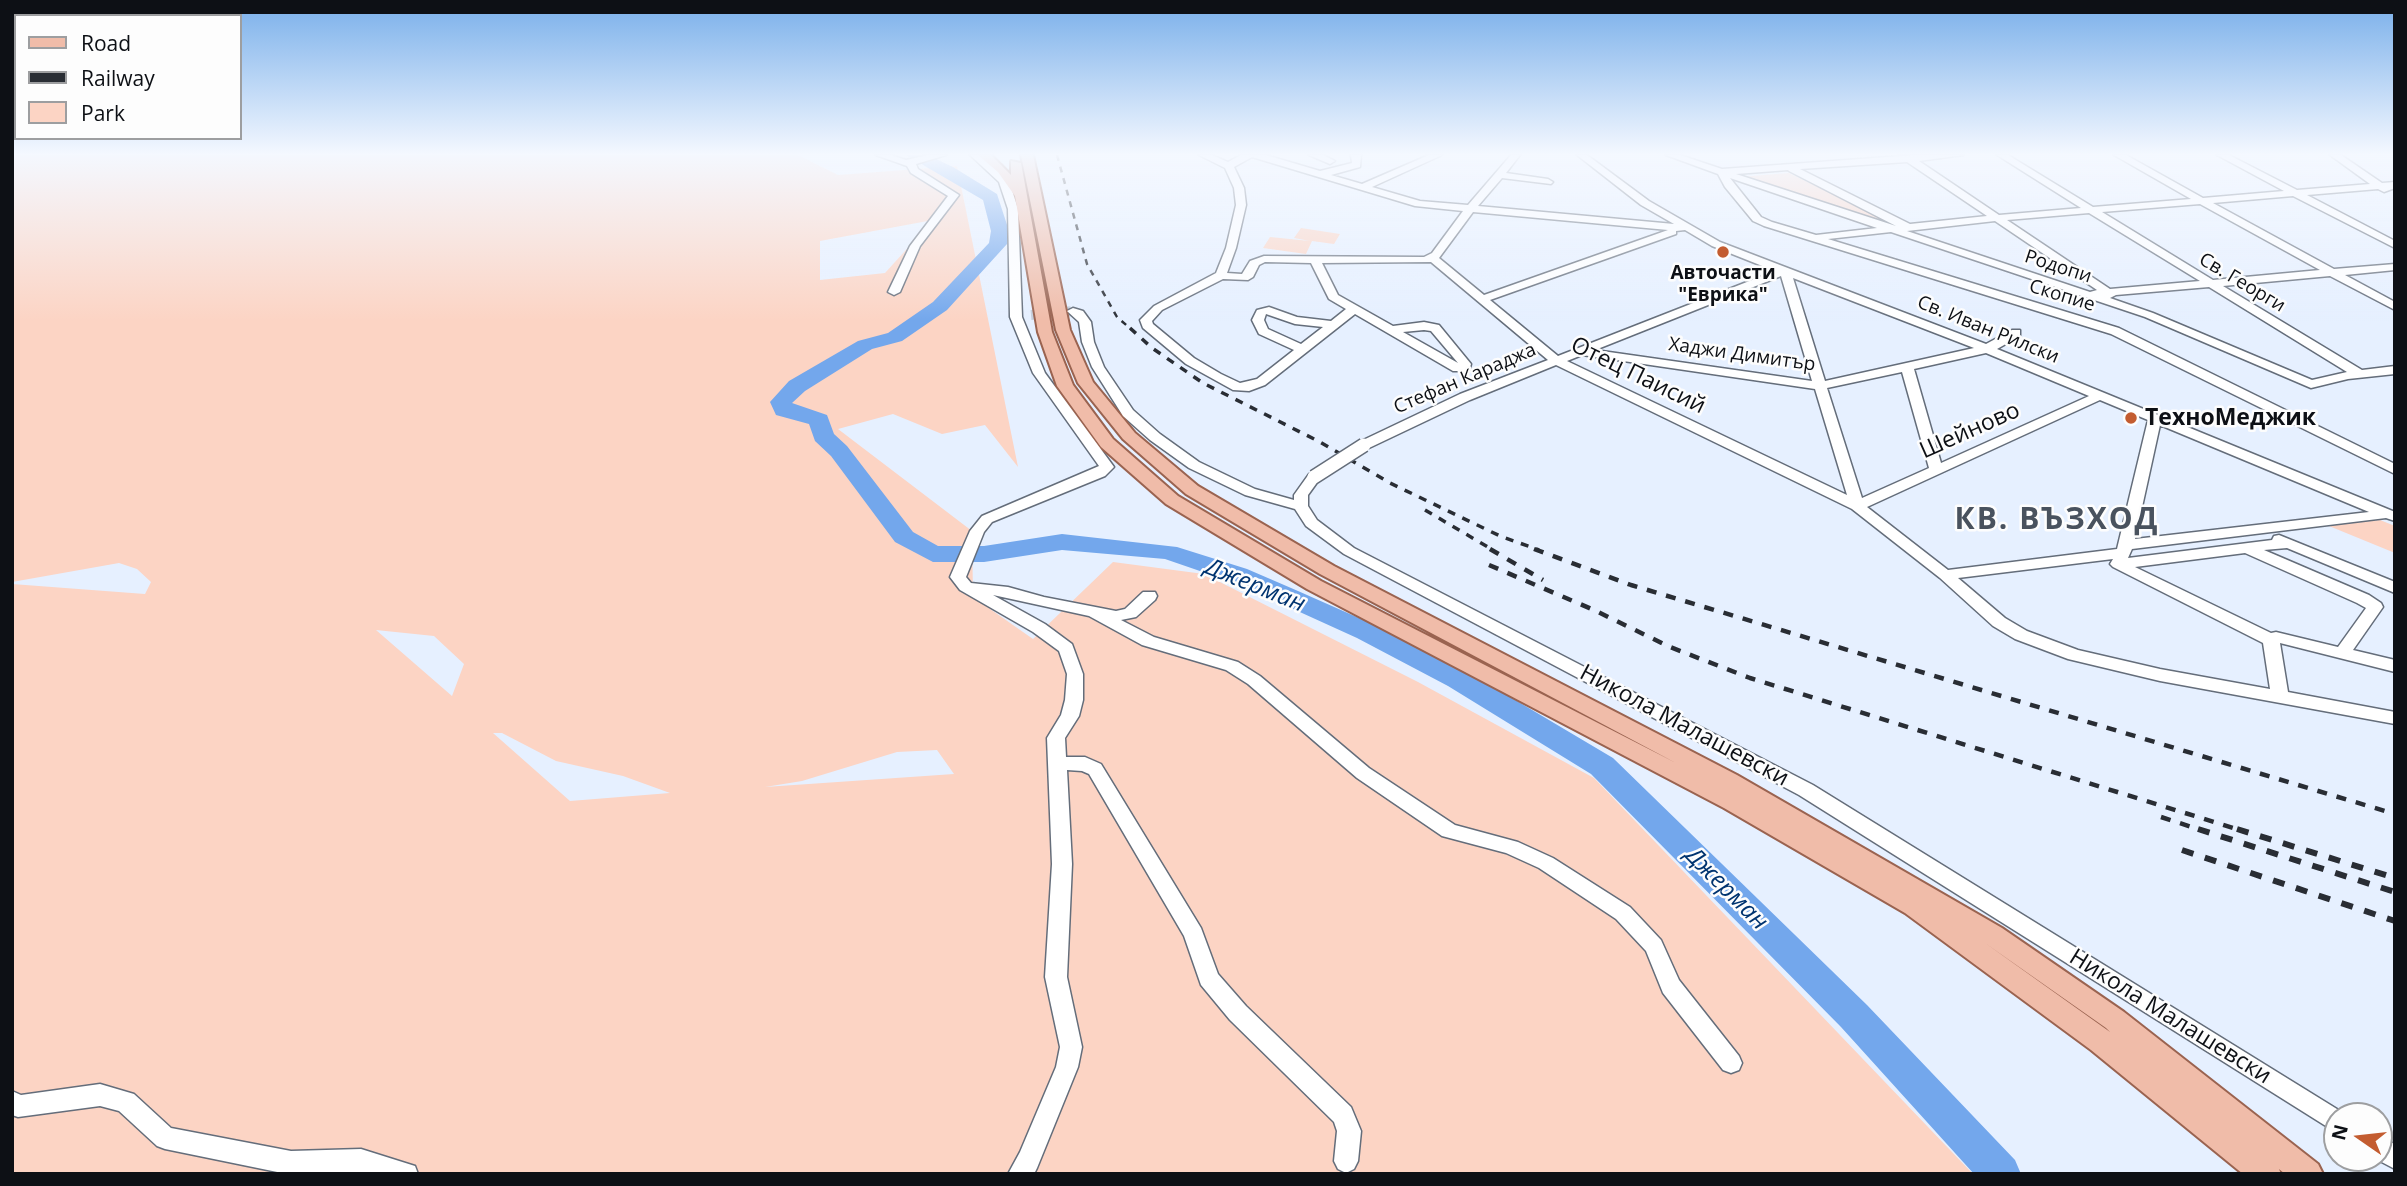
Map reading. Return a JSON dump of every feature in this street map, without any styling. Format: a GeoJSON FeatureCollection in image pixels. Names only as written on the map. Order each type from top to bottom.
{"type":"FeatureCollection","features":[{"type":"Feature","properties":{"kind":"main road"},"geometry":{"type":"LineString","coordinates":[[1024,210],[1045,332],[1065,386],[1108,443],[1172,500],[1314,585],[1732,802],[1914,906],[2101,1041],[2266,1174]]}},
{"type":"Feature","properties":{"kind":"main road"},"geometry":{"type":"LineString","coordinates":[[1038,210],[1063,330],[1086,383],[1129,436],[1192,490],[1327,570],[1729,781],[1993,935],[2115,1020],[2308,1174]]}},
{"type":"Feature","properties":{"kind":"main road"},"geometry":{"type":"LineString","coordinates":[[1048,210],[1054,291]]}},
{"type":"Feature","properties":{"kind":"street"},"geometry":{"type":"LineString","coordinates":[[894,292],[915,246],[942,210]]}},
{"type":"Feature","properties":{"kind":"street"},"geometry":{"type":"LineString","coordinates":[[1013,210],[1023,316],[1039,373],[1107,467],[1100,473],[987,519],[977,531],[960,566],[958,578],[966,587],[1039,628],[1066,648],[1074,674],[1074,700],[1070,716],[1056,738],[1062,864],[1056,977],[1071,1047],[1062,1079],[1029,1160],[1020,1174]]}},
{"type":"Feature","properties":{"kind":"street"},"geometry":{"type":"LineString","coordinates":[[1221,275],[1240,210]]}},
{"type":"Feature","properties":{"kind":"street"},"geometry":{"type":"LineString","coordinates":[[1455,210],[1466,214],[1679,230]]}},
{"type":"Feature","properties":{"kind":"street"},"geometry":{"type":"LineString","coordinates":[[1354,309],[1261,382],[1250,387],[1238,387],[1189,361],[1147,325],[1146,320],[1158,309],[1221,275],[1244,278],[1249,275],[1254,264],[1264,259],[1427,261],[1438,255],[1437,251],[1469,210]]}},
{"type":"Feature","properties":{"kind":"street","name":"Св. Иван Рилски"},"geometry":{"type":"LineString","coordinates":[[1653,210],[1679,230],[1987,349],[2391,515]]}},
{"type":"Feature","properties":{"kind":"street","name":"Скопие"},"geometry":{"type":"LineString","coordinates":[[1750,210],[1757,219],[2115,331],[2395,470]]}},
{"type":"Feature","properties":{"kind":"street","name":"Родопи"},"geometry":{"type":"LineString","coordinates":[[1834,210],[2149,316],[2311,384],[2358,373]]}},
{"type":"Feature","properties":{"kind":"street"},"geometry":{"type":"LineString","coordinates":[[1875,210],[1907,227]]}},
{"type":"Feature","properties":{"kind":"street"},"geometry":{"type":"LineString","coordinates":[[1985,210],[2107,293],[2149,316]]}},
{"type":"Feature","properties":{"kind":"street"},"geometry":{"type":"LineString","coordinates":[[1790,241],[1996,218],[2100,210]]}},
{"type":"Feature","properties":{"kind":"street"},"geometry":{"type":"LineString","coordinates":[[2218,210],[2395,307]]}},
{"type":"Feature","properties":{"kind":"street"},"geometry":{"type":"LineString","coordinates":[[2328,210],[2395,245]]}},
{"type":"Feature","properties":{"kind":"street","name":"Св. Георги"},"geometry":{"type":"LineString","coordinates":[[2092,211],[2358,373]]}},
{"type":"Feature","properties":{"kind":"street"},"geometry":{"type":"LineString","coordinates":[[1483,299],[1679,230]]}},
{"type":"Feature","properties":{"kind":"street","name":"Отец Паисий"},"geometry":{"type":"LineString","coordinates":[[1431,257],[1557,361],[1857,506],[1945,575],[1999,622],[2021,635],[2074,655],[2160,675],[2395,718]]}},
{"type":"Feature","properties":{"kind":"street"},"geometry":{"type":"LineString","coordinates":[[1315,260],[1333,298],[1457,368],[1466,366],[1435,328],[1424,326],[1393,330]]}},
{"type":"Feature","properties":{"kind":"street"},"geometry":{"type":"LineString","coordinates":[[2088,295],[2395,267]]}},
{"type":"Feature","properties":{"kind":"street"},"geometry":{"type":"LineString","coordinates":[[1785,271],[1857,506]]}},
{"type":"Feature","properties":{"kind":"street","name":"Стефан Караджа"},"geometry":{"type":"LineString","coordinates":[[1301,506],[1301,495],[1314,477],[1364,445],[1465,397],[1785,271]]}},
{"type":"Feature","properties":{"kind":"street"},"geometry":{"type":"LineString","coordinates":[[1301,349],[1263,331],[1258,320],[1261,312],[1269,310],[1295,320],[1332,325]]}},
{"type":"Feature","properties":{"kind":"street"},"geometry":{"type":"LineString","coordinates":[[1073,311],[1079,313],[1085,322],[1088,342],[1098,367],[1128,413],[1140,425],[1194,465],[1214,476],[1266,498],[1301,506]]}},
{"type":"Feature","properties":{"kind":"street","name":"Хаджи Димитър"},"geometry":{"type":"LineString","coordinates":[[1581,351],[1821,386],[1987,349],[2017,333]]}},
{"type":"Feature","properties":{"kind":"street"},"geometry":{"type":"LineString","coordinates":[[1907,367],[1936,469]]}},
{"type":"Feature","properties":{"kind":"street"},"geometry":{"type":"LineString","coordinates":[[2358,373],[2395,370]]}},
{"type":"Feature","properties":{"kind":"street","name":"Шейново"},"geometry":{"type":"LineString","coordinates":[[1857,506],[2101,395]]}},
{"type":"Feature","properties":{"kind":"street"},"geometry":{"type":"LineString","coordinates":[[2123,554],[2155,417]]}},
{"type":"Feature","properties":{"kind":"street","name":"Никола Малашевски"},"geometry":{"type":"LineString","coordinates":[[1301,506],[1311,523],[1331,540],[1806,790],[2323,1113]]}},
{"type":"Feature","properties":{"kind":"street"},"geometry":{"type":"LineString","coordinates":[[1945,575],[2123,554],[2258,530],[2391,515]]}},
{"type":"Feature","properties":{"kind":"street"},"geometry":{"type":"LineString","coordinates":[[2258,530],[2395,588]]}},
{"type":"Feature","properties":{"kind":"street"},"geometry":{"type":"LineString","coordinates":[[2123,554],[2246,548],[2288,542]]}},
{"type":"Feature","properties":{"kind":"street"},"geometry":{"type":"LineString","coordinates":[[2246,548],[2363,599],[2375,607],[2343,652]]}},
{"type":"Feature","properties":{"kind":"street"},"geometry":{"type":"LineString","coordinates":[[2123,554],[2271,640]]}},
{"type":"Feature","properties":{"kind":"street"},"geometry":{"type":"LineString","coordinates":[[966,587],[1007,592],[1116,616],[1130,613],[1149,596]]}},
{"type":"Feature","properties":{"kind":"street"},"geometry":{"type":"LineString","coordinates":[[1095,613],[1148,641],[1232,666],[1254,680],[1363,773],[1449,831],[1511,848],[1546,863],[1623,913],[1654,946],[1671,986],[1731,1063]]}},
{"type":"Feature","properties":{"kind":"street"},"geometry":{"type":"LineString","coordinates":[[2271,640],[2287,637],[2395,666]]}},
{"type":"Feature","properties":{"kind":"street"},"geometry":{"type":"LineString","coordinates":[[2271,640],[2280,695]]}},
{"type":"Feature","properties":{"kind":"street"},"geometry":{"type":"LineString","coordinates":[[1058,763],[1085,764],[1095,769],[1194,934],[1209,979],[1238,1013],[1343,1115],[1349,1131],[1346,1161]]}},
{"type":"Feature","properties":{"kind":"street"},"geometry":{"type":"LineString","coordinates":[[14,1106],[100,1095],[127,1102],[165,1138],[291,1163],[361,1161],[406,1174]]}},
{"type":"Feature","properties":{"kind":"green space"},"geometry":{"type":"Polygon","coordinates":[[[12,210],[966,210],[1018,467],[985,425],[942,434],[893,414],[838,429],[972,531],[973,597],[1033,639],[1113,562],[1204,574],[1418,682],[1594,778],[1973,1174],[12,1174],[12,584],[145,594],[151,582],[137,569],[119,563],[12,582],[12,210]],[[933,220],[820,241],[820,280],[885,273],[933,220]],[[376,630],[452,696],[464,664],[434,636],[376,630]],[[493,733],[570,801],[670,793],[623,776],[556,761],[502,733],[493,733]],[[937,750],[897,752],[802,781],[765,787],[954,774],[937,750]]]}},
{"type":"Feature","properties":{"kind":"green space"},"geometry":{"type":"Polygon","coordinates":[[[1839,210],[1867,210],[1889,221],[1881,224],[1839,210]]]}},
{"type":"Feature","properties":{"kind":"green space"},"geometry":{"type":"Polygon","coordinates":[[[1301,228],[1340,234],[1334,244],[1312,241],[1306,254],[1263,248],[1270,237],[1310,241],[1294,238],[1301,228]]]}},
{"type":"Feature","properties":{"kind":"green space"},"geometry":{"type":"Polygon","coordinates":[[[2380,520],[2395,526],[2395,553],[2329,526],[2380,520]]]}},
{"type":"Feature","properties":{"kind":"waterway","name":"Джерман"},"geometry":{"type":"LineString","coordinates":[[994,210],[1000,231],[998,244],[940,306],[895,337],[865,345],[797,386],[781,402],[784,410],[804,413],[819,420],[823,436],[839,451],[904,537],[933,554],[984,554],[1062,542],[1168,552],[1238,575],[1289,597],[1367,632],[1458,679],[1602,766],[1854,1016],[2001,1174]]}},
{"type":"Feature","properties":{"kind":"tunnel"},"geometry":{"type":"LineString","coordinates":[[1031,315],[1073,311]]}},
{"type":"Feature","properties":{"kind":"railway"},"geometry":{"type":"LineString","coordinates":[[1072,210],[1087,264],[1117,317],[1132,330]]}},
{"type":"Feature","properties":{"kind":"railway"},"geometry":{"type":"LineString","coordinates":[[1130,328],[1152,348],[1203,383],[1320,442],[1390,483],[1500,536],[1539,550]]}},
{"type":"Feature","properties":{"kind":"railway"},"geometry":{"type":"LineString","coordinates":[[1425,510],[1493,550]]}},
{"type":"Feature","properties":{"kind":"railway"},"geometry":{"type":"LineString","coordinates":[[1490,549],[1543,580]]}},
{"type":"Feature","properties":{"kind":"railway"},"geometry":{"type":"LineString","coordinates":[[1534,549],[1631,585],[2395,814]]}},
{"type":"Feature","properties":{"kind":"railway"},"geometry":{"type":"LineString","coordinates":[[1489,565],[1594,610],[1670,647],[1750,678],[2243,831]]}},
{"type":"Feature","properties":{"kind":"railway"},"geometry":{"type":"LineString","coordinates":[[2161,817],[2204,831]]}},
{"type":"Feature","properties":{"kind":"railway"},"geometry":{"type":"LineString","coordinates":[[2198,829],[2395,892]]}},
{"type":"Feature","properties":{"kind":"railway"},"geometry":{"type":"LineString","coordinates":[[2237,829],[2395,878]]}},
{"type":"Feature","properties":{"kind":"railway"},"geometry":{"type":"LineString","coordinates":[[2182,850],[2395,921]]}},
{"type":"Feature","properties":{"kind":"place","name":"Авточасти \"Еврика\""},"geometry":{"type":"Point","coordinates":[1723,252]}},
{"type":"Feature","properties":{"kind":"place","name":"ТехноМеджик"},"geometry":{"type":"Point","coordinates":[2131,418]}},
{"type":"Feature","properties":{"kind":"district","name":"КВ. ВЪЗХОД"},"geometry":{"type":"Point","coordinates":[2057,520]}}]}
